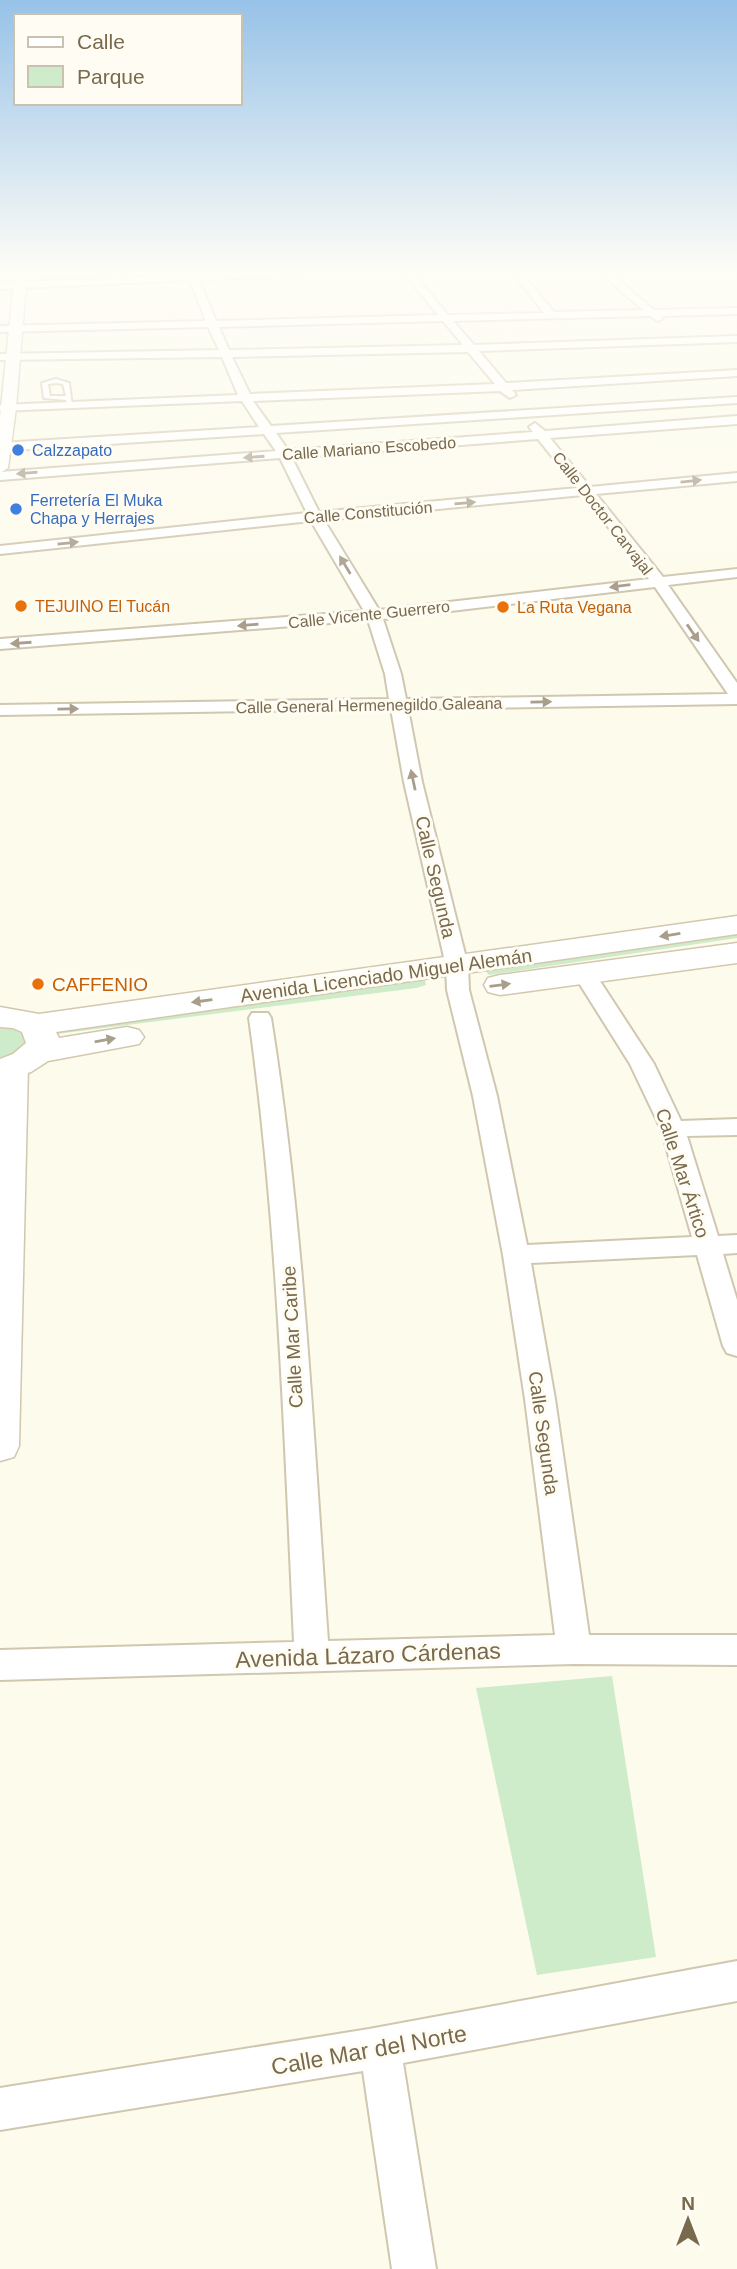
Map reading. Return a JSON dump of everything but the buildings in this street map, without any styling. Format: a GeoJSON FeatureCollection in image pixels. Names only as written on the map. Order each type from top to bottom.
{"type":"FeatureCollection","features":[{"type":"Feature","properties":{"kind":"main road","name":"Avenida Licenciado Miguel Alemán"},"geometry":{"type":"LineString","coordinates":[[22,1054],[260,1018],[737,925]]}},
{"type":"Feature","properties":{"kind":"main road","name":"Avenida Licenciado Miguel Alemán"},"geometry":{"type":"LineString","coordinates":[[22,1054],[457,978],[585,975],[737,953]]}},
{"type":"Feature","properties":{"kind":"main road"},"geometry":{"type":"LineString","coordinates":[[0,1017],[16,1018],[22,1054]]}},
{"type":"Feature","properties":{"kind":"street"},"geometry":{"type":"LineString","coordinates":[[0,468],[6,378]]}},
{"type":"Feature","properties":{"kind":"street","name":"Calle Segunda"},"geometry":{"type":"LineString","coordinates":[[237,378],[246,398],[285,455],[315,517],[374,615],[393,674],[413,782],[485,1097],[516,1255],[540,1399],[574,1649]]}},
{"type":"Feature","properties":{"kind":"street","name":"Calle Doctor Carvajal"},"geometry":{"type":"LineString","coordinates":[[496,378],[658,581],[737,697]]}},
{"type":"Feature","properties":{"kind":"street"},"geometry":{"type":"LineString","coordinates":[[5,408],[69,401],[246,398],[651,378]]}},
{"type":"Feature","properties":{"kind":"street"},"geometry":{"type":"LineString","coordinates":[[1,447],[737,400]]}},
{"type":"Feature","properties":{"kind":"street","name":"Calle Mariano Escobedo"},"geometry":{"type":"LineString","coordinates":[[0,476],[737,420]]}},
{"type":"Feature","properties":{"kind":"street","name":"Calle Constitución"},"geometry":{"type":"LineString","coordinates":[[0,550],[737,477]]}},
{"type":"Feature","properties":{"kind":"street","name":"Calle Vicente Guerrero"},"geometry":{"type":"LineString","coordinates":[[0,644],[374,615],[737,573]]}},
{"type":"Feature","properties":{"kind":"street","name":"Calle General Hermenegildo Galeana"},"geometry":{"type":"LineString","coordinates":[[0,710],[737,697]]}},
{"type":"Feature","properties":{"kind":"street","name":"Calle Mar Ártico"},"geometry":{"type":"LineString","coordinates":[[585,975],[642,1064],[673,1129],[737,1346]]}},
{"type":"Feature","properties":{"kind":"street","name":"Calle Mar Caribe"},"geometry":{"type":"LineString","coordinates":[[260,1018],[274,1104],[286,1224],[312,1657]]}},
{"type":"Feature","properties":{"kind":"street"},"geometry":{"type":"LineString","coordinates":[[0,1446],[6,1215],[22,1054]]}},
{"type":"Feature","properties":{"kind":"street"},"geometry":{"type":"LineString","coordinates":[[673,1129],[737,1127]]}},
{"type":"Feature","properties":{"kind":"street"},"geometry":{"type":"LineString","coordinates":[[516,1255],[737,1244]]}},
{"type":"Feature","properties":{"kind":"street","name":"Avenida Lázaro Cárdenas"},"geometry":{"type":"LineString","coordinates":[[0,1665],[574,1649],[737,1650]]}},
{"type":"Feature","properties":{"kind":"street","name":"Calle Mar del Norte"},"geometry":{"type":"LineString","coordinates":[[0,2109],[183,2083],[380,2049],[737,1981]]}},
{"type":"Feature","properties":{"kind":"street"},"geometry":{"type":"LineString","coordinates":[[380,2049],[414,2269]]}},
{"type":"Feature","properties":{"kind":"lane"},"geometry":{"type":"LineString","coordinates":[[56,380],[66,383],[69,401],[47,398],[45,383],[56,380]]}},
{"type":"Feature","properties":{"kind":"green space"},"geometry":{"type":"Polygon","coordinates":[[[737,928],[737,938],[489,975],[482,967],[737,928]]]}},
{"type":"Feature","properties":{"kind":"green space"},"geometry":{"type":"Polygon","coordinates":[[[424,977],[426,985],[416,988],[57,1034],[57,1026],[424,977]]]}},
{"type":"Feature","properties":{"kind":"green space"},"geometry":{"type":"Polygon","coordinates":[[[0,1025],[20,1029],[28,1038],[25,1048],[0,1060],[0,1025]]]}},
{"type":"Feature","properties":{"kind":"green space"},"geometry":{"type":"Polygon","coordinates":[[[612,1676],[656,1957],[537,1975],[476,1688],[612,1676]]]}},
{"type":"Feature","properties":{"kind":"place","name":"Calzzapato"},"geometry":{"type":"Point","coordinates":[18,450]}},
{"type":"Feature","properties":{"kind":"place","name":"Ferretería El Muka Chapa y Herrajes"},"geometry":{"type":"Point","coordinates":[16,509]}},
{"type":"Feature","properties":{"kind":"place","name":"TEJUINO El Tucán"},"geometry":{"type":"Point","coordinates":[21,606]}},
{"type":"Feature","properties":{"kind":"place","name":"La Ruta Vegana"},"geometry":{"type":"Point","coordinates":[503,607]}},
{"type":"Feature","properties":{"kind":"place","name":"CAFFENIO"},"geometry":{"type":"Point","coordinates":[38,984]}}]}
